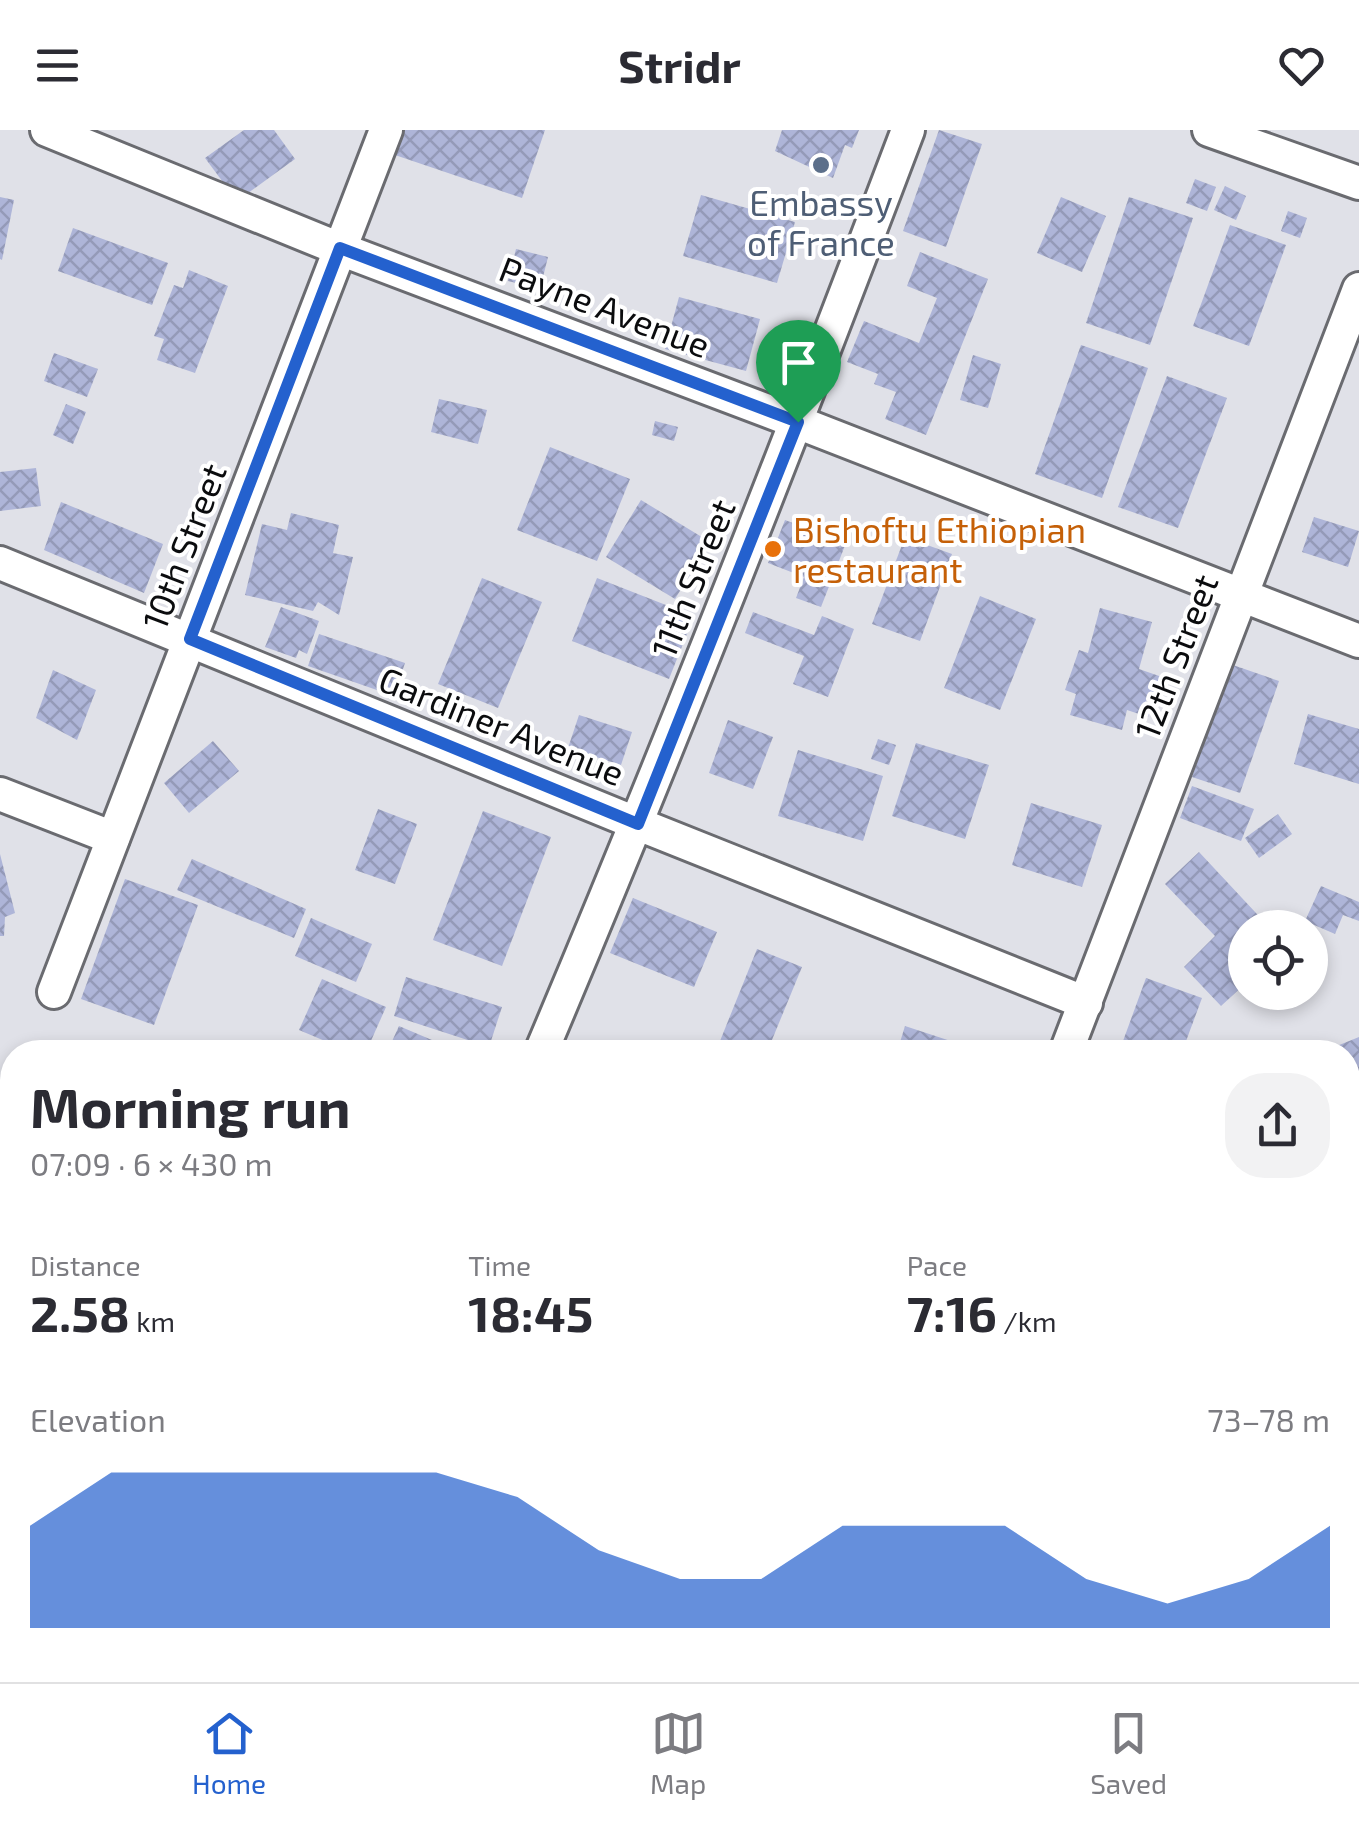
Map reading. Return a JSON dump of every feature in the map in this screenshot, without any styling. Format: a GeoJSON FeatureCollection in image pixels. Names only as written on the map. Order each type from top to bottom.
{"type":"FeatureCollection","features":[{"type":"Feature","properties":{"kind":"street","name":"Payne Avenue"},"geometry":{"type":"LineString","coordinates":[[47,130],[340,248],[1359,641]]}},
{"type":"Feature","properties":{"kind":"street","name":"10th Street"},"geometry":{"type":"LineString","coordinates":[[54,992],[386,130]]}},
{"type":"Feature","properties":{"kind":"street","name":"11th Street"},"geometry":{"type":"LineString","coordinates":[[546,1040],[638,824],[798,422],[908,130]]}},
{"type":"Feature","properties":{"kind":"street"},"geometry":{"type":"LineString","coordinates":[[1210,130],[1359,183]]}},
{"type":"Feature","properties":{"kind":"street","name":"12th Street"},"geometry":{"type":"LineString","coordinates":[[1071,1040],[1359,289]]}},
{"type":"Feature","properties":{"kind":"street","name":"Gardiner Avenue"},"geometry":{"type":"LineString","coordinates":[[0,563],[1086,1003]]}},
{"type":"Feature","properties":{"kind":"street"},"geometry":{"type":"LineString","coordinates":[[0,794],[113,838]]}},
{"type":"Feature","properties":{"kind":"building"},"geometry":{"type":"Polygon","coordinates":[[[244,130],[274,130],[295,159],[237,201],[205,158],[244,130]]]}},
{"type":"Feature","properties":{"kind":"building"},"geometry":{"type":"Polygon","coordinates":[[[400,130],[545,130],[522,198],[392,154],[400,130]]]}},
{"type":"Feature","properties":{"kind":"building","name":"Embassy of France"},"geometry":{"type":"Polygon","coordinates":[[[782,130],[859,130],[852,148],[845,145],[833,178],[775,151],[782,130]]]}},
{"type":"Feature","properties":{"kind":"building"},"geometry":{"type":"Polygon","coordinates":[[[939,130],[982,144],[946,247],[903,231],[939,130]]]}},
{"type":"Feature","properties":{"kind":"building"},"geometry":{"type":"Polygon","coordinates":[[[1195,179],[1216,187],[1207,211],[1186,203],[1195,179]]]}},
{"type":"Feature","properties":{"kind":"building"},"geometry":{"type":"Polygon","coordinates":[[[1225,186],[1246,196],[1236,220],[1214,210],[1225,186]]]}},
{"type":"Feature","properties":{"kind":"building"},"geometry":{"type":"Polygon","coordinates":[[[701,195],[795,222],[777,283],[683,256],[701,195]]]}},
{"type":"Feature","properties":{"kind":"building"},"geometry":{"type":"Polygon","coordinates":[[[0,197],[14,200],[2,260],[0,259],[0,197]]]}},
{"type":"Feature","properties":{"kind":"building"},"geometry":{"type":"Polygon","coordinates":[[[1061,197],[1106,216],[1082,272],[1037,253],[1061,197]]]}},
{"type":"Feature","properties":{"kind":"building"},"geometry":{"type":"Polygon","coordinates":[[[1129,197],[1193,218],[1150,345],[1086,323],[1129,197]]]}},
{"type":"Feature","properties":{"kind":"building"},"geometry":{"type":"Polygon","coordinates":[[[1288,211],[1307,218],[1300,238],[1281,231],[1288,211]]]}},
{"type":"Feature","properties":{"kind":"building"},"geometry":{"type":"Polygon","coordinates":[[[1230,225],[1286,245],[1249,346],[1193,326],[1230,225]]]}},
{"type":"Feature","properties":{"kind":"building"},"geometry":{"type":"Polygon","coordinates":[[[73,228],[168,263],[152,305],[58,271],[73,228]]]}},
{"type":"Feature","properties":{"kind":"building"},"geometry":{"type":"Polygon","coordinates":[[[516,249],[548,257],[540,289],[508,281],[516,249]]]}},
{"type":"Feature","properties":{"kind":"building"},"geometry":{"type":"Polygon","coordinates":[[[920,252],[988,279],[926,435],[885,419],[896,392],[874,384],[878,374],[847,362],[864,321],[919,343],[937,298],[907,286],[920,252]]]}},
{"type":"Feature","properties":{"kind":"building"},"geometry":{"type":"Polygon","coordinates":[[[189,270],[228,286],[195,373],[157,360],[164,339],[154,336],[174,285],[183,288],[189,270]]]}},
{"type":"Feature","properties":{"kind":"building"},"geometry":{"type":"Polygon","coordinates":[[[679,297],[760,319],[746,371],[665,349],[679,297]]]}},
{"type":"Feature","properties":{"kind":"building"},"geometry":{"type":"Polygon","coordinates":[[[1081,345],[1148,368],[1102,498],[1035,474],[1081,345]]]}},
{"type":"Feature","properties":{"kind":"building"},"geometry":{"type":"Polygon","coordinates":[[[54,353],[98,369],[87,397],[44,381],[54,353]]]}},
{"type":"Feature","properties":{"kind":"building"},"geometry":{"type":"Polygon","coordinates":[[[973,355],[1001,364],[988,408],[960,400],[973,355]]]}},
{"type":"Feature","properties":{"kind":"building"},"geometry":{"type":"Polygon","coordinates":[[[1167,376],[1227,398],[1178,528],[1118,507],[1167,376]]]}},
{"type":"Feature","properties":{"kind":"building"},"geometry":{"type":"Polygon","coordinates":[[[439,399],[487,410],[478,444],[431,432],[439,399]]]}},
{"type":"Feature","properties":{"kind":"building"},"geometry":{"type":"Polygon","coordinates":[[[66,404],[86,412],[73,444],[53,435],[66,404]]]}},
{"type":"Feature","properties":{"kind":"building"},"geometry":{"type":"Polygon","coordinates":[[[655,421],[678,427],[674,441],[652,435],[655,421]]]}},
{"type":"Feature","properties":{"kind":"building"},"geometry":{"type":"Polygon","coordinates":[[[550,447],[630,479],[597,561],[517,530],[550,447]]]}},
{"type":"Feature","properties":{"kind":"building"},"geometry":{"type":"Polygon","coordinates":[[[36,468],[41,506],[0,511],[0,472],[36,468]]]}},
{"type":"Feature","properties":{"kind":"building"},"geometry":{"type":"Polygon","coordinates":[[[641,500],[710,542],[675,599],[606,557],[641,500]]]}},
{"type":"Feature","properties":{"kind":"building"},"geometry":{"type":"Polygon","coordinates":[[[61,502],[163,544],[144,593],[44,550],[61,502]]]}},
{"type":"Feature","properties":{"kind":"building"},"geometry":{"type":"Polygon","coordinates":[[[291,513],[339,525],[333,553],[353,557],[339,615],[318,602],[313,611],[245,595],[262,524],[287,530],[291,513]]]}},
{"type":"Feature","properties":{"kind":"building"},"geometry":{"type":"Polygon","coordinates":[[[1314,517],[1359,531],[1348,567],[1302,552],[1314,517]]]}},
{"type":"Feature","properties":{"kind":"building"},"geometry":{"type":"Polygon","coordinates":[[[785,520],[846,543],[821,607],[796,598],[804,577],[768,563],[785,520]]]}},
{"type":"Feature","properties":{"kind":"building"},"geometry":{"type":"Polygon","coordinates":[[[905,537],[952,554],[920,641],[872,624],[905,537]]]}},
{"type":"Feature","properties":{"kind":"building"},"geometry":{"type":"Polygon","coordinates":[[[482,578],[542,602],[498,708],[438,684],[482,578]]]}},
{"type":"Feature","properties":{"kind":"building"},"geometry":{"type":"Polygon","coordinates":[[[597,578],[694,616],[669,679],[572,641],[597,578]]]}},
{"type":"Feature","properties":{"kind":"building"},"geometry":{"type":"Polygon","coordinates":[[[980,596],[1036,619],[1000,710],[944,688],[980,596]]]}},
{"type":"Feature","properties":{"kind":"building"},"geometry":{"type":"Polygon","coordinates":[[[281,607],[319,621],[307,654],[299,650],[296,658],[265,647],[281,607]]]}},
{"type":"Feature","properties":{"kind":"building"},"geometry":{"type":"Polygon","coordinates":[[[1100,608],[1152,622],[1139,669],[1162,677],[1148,717],[1127,710],[1122,730],[1070,715],[1076,694],[1065,690],[1079,650],[1088,653],[1100,608]]]}},
{"type":"Feature","properties":{"kind":"building"},"geometry":{"type":"Polygon","coordinates":[[[753,612],[814,635],[822,616],[854,629],[828,697],[793,684],[804,656],[745,633],[753,612]]]}},
{"type":"Feature","properties":{"kind":"building"},"geometry":{"type":"Polygon","coordinates":[[[319,634],[405,663],[394,696],[308,666],[319,634]]]}},
{"type":"Feature","properties":{"kind":"building"},"geometry":{"type":"Polygon","coordinates":[[[1230,664],[1279,681],[1240,793],[1192,777],[1230,664]]]}},
{"type":"Feature","properties":{"kind":"building"},"geometry":{"type":"Polygon","coordinates":[[[53,670],[96,690],[77,740],[36,718],[53,670]]]}},
{"type":"Feature","properties":{"kind":"building"},"geometry":{"type":"Polygon","coordinates":[[[1308,714],[1359,729],[1359,784],[1294,764],[1308,714]]]}},
{"type":"Feature","properties":{"kind":"building"},"geometry":{"type":"Polygon","coordinates":[[[579,715],[632,732],[621,765],[568,748],[579,715]]]}},
{"type":"Feature","properties":{"kind":"building"},"geometry":{"type":"Polygon","coordinates":[[[728,720],[773,737],[753,789],[709,773],[728,720]]]}},
{"type":"Feature","properties":{"kind":"building"},"geometry":{"type":"Polygon","coordinates":[[[878,739],[896,745],[889,765],[871,759],[878,739]]]}},
{"type":"Feature","properties":{"kind":"building"},"geometry":{"type":"Polygon","coordinates":[[[213,741],[239,771],[189,813],[164,783],[213,741]]]}},
{"type":"Feature","properties":{"kind":"building"},"geometry":{"type":"Polygon","coordinates":[[[916,743],[989,765],[965,839],[892,816],[916,743]]]}},
{"type":"Feature","properties":{"kind":"building"},"geometry":{"type":"Polygon","coordinates":[[[798,750],[883,776],[863,841],[778,816],[798,750]]]}},
{"type":"Feature","properties":{"kind":"building"},"geometry":{"type":"Polygon","coordinates":[[[1192,786],[1254,809],[1241,841],[1180,818],[1192,786]]]}},
{"type":"Feature","properties":{"kind":"building"},"geometry":{"type":"Polygon","coordinates":[[[1031,803],[1102,825],[1082,887],[1012,865],[1031,803]]]}},
{"type":"Feature","properties":{"kind":"building"},"geometry":{"type":"Polygon","coordinates":[[[378,809],[417,824],[395,884],[355,870],[378,809]]]}},
{"type":"Feature","properties":{"kind":"building"},"geometry":{"type":"Polygon","coordinates":[[[483,811],[551,837],[502,966],[433,940],[483,811]]]}},
{"type":"Feature","properties":{"kind":"building"},"geometry":{"type":"Polygon","coordinates":[[[1278,814],[1292,834],[1259,858],[1245,838],[1278,814]]]}},
{"type":"Feature","properties":{"kind":"building"},"geometry":{"type":"Polygon","coordinates":[[[1199,852],[1253,910],[1228,910],[1228,1000],[1221,1006],[1184,967],[1215,936],[1165,884],[1199,852]]]}},
{"type":"Feature","properties":{"kind":"building"},"geometry":{"type":"Polygon","coordinates":[[[0,854],[15,913],[5,917],[4,936],[0,936],[0,854]]]}},
{"type":"Feature","properties":{"kind":"building"},"geometry":{"type":"Polygon","coordinates":[[[192,859],[306,909],[294,938],[177,890],[192,859]]]}},
{"type":"Feature","properties":{"kind":"building"},"geometry":{"type":"Polygon","coordinates":[[[125,879],[198,905],[154,1025],[81,999],[125,879]]]}},
{"type":"Feature","properties":{"kind":"building"},"geometry":{"type":"Polygon","coordinates":[[[1321,886],[1359,902],[1359,921],[1343,915],[1335,934],[1328,931],[1328,910],[1310,910],[1321,886]]]}},
{"type":"Feature","properties":{"kind":"building"},"geometry":{"type":"Polygon","coordinates":[[[633,898],[717,932],[694,987],[610,953],[633,898]]]}},
{"type":"Feature","properties":{"kind":"building"},"geometry":{"type":"Polygon","coordinates":[[[311,918],[372,944],[356,982],[295,956],[311,918]]]}},
{"type":"Feature","properties":{"kind":"building"},"geometry":{"type":"Polygon","coordinates":[[[757,949],[802,967],[772,1040],[720,1040],[757,949]]]}},
{"type":"Feature","properties":{"kind":"building"},"geometry":{"type":"Polygon","coordinates":[[[406,977],[502,1007],[491,1040],[468,1040],[394,1016],[406,977]]]}},
{"type":"Feature","properties":{"kind":"building"},"geometry":{"type":"Polygon","coordinates":[[[1146,978],[1202,998],[1186,1040],[1123,1040],[1146,978]]]}},
{"type":"Feature","properties":{"kind":"building"},"geometry":{"type":"Polygon","coordinates":[[[322,979],[386,1007],[371,1040],[323,1040],[299,1030],[322,979]]]}},
{"type":"Feature","properties":{"kind":"building"},"geometry":{"type":"Polygon","coordinates":[[[399,1026],[432,1040],[393,1040],[399,1026]]]}},
{"type":"Feature","properties":{"kind":"building"},"geometry":{"type":"Polygon","coordinates":[[[905,1026],[948,1040],[901,1040],[905,1026]]]}},
{"type":"Feature","properties":{"kind":"place","name":"Embassy of France"},"geometry":{"type":"Point","coordinates":[821,165]}},
{"type":"Feature","properties":{"kind":"place","name":"Bishoftu Ethiopian restaurant"},"geometry":{"type":"Point","coordinates":[773,549]}},
{"type":"Feature","properties":{"kind":"route"},"geometry":{"type":"LineString","coordinates":[[340,248],[798,422],[638,824],[190,639],[340,248]]}}]}
